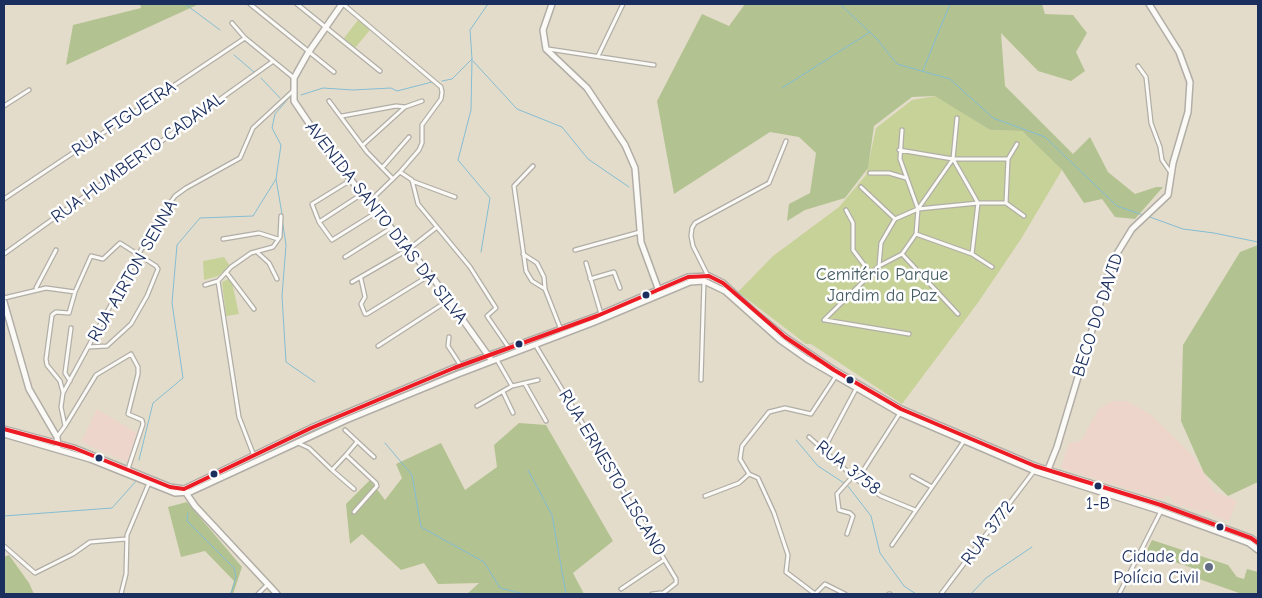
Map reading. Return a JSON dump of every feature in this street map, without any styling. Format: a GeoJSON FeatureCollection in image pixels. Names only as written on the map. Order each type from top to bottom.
{"type":"FeatureCollection","features":[{"type":"Feature","properties":{"kind":"main road","name":"AVENIDA SANTO DIAS DA SILVA"},"geometry":{"type":"LineString","coordinates":[[343,4],[325,27],[294,78],[294,101],[304,118],[351,180],[430,274],[493,359]]}},
{"type":"Feature","properties":{"kind":"main road"},"geometry":{"type":"LineString","coordinates":[[552,4],[543,30],[546,49],[586,88],[625,145],[635,168],[640,232],[660,292]]}},
{"type":"Feature","properties":{"kind":"main road","name":"BECO DO DAVID"},"geometry":{"type":"LineString","coordinates":[[1047,472],[1057,447],[1113,260],[1132,229],[1165,198],[1188,112],[1190,82],[1179,52],[1148,4]]}},
{"type":"Feature","properties":{"kind":"main road"},"geometry":{"type":"LineString","coordinates":[[4,429],[128,469],[150,482],[175,493],[185,491],[298,443],[456,371],[461,366],[493,359],[509,349],[562,332],[660,292],[688,277],[700,275],[709,276],[723,283],[754,312],[834,370],[901,409],[1047,472],[1249,543],[1258,550]]}},
{"type":"Feature","properties":{"kind":"main road"},"geometry":{"type":"LineString","coordinates":[[185,491],[294,436],[456,371],[536,346],[600,314],[690,282],[704,281],[725,291],[780,340],[807,360],[900,413],[1035,471],[1047,472],[1161,505],[1251,538],[1258,543]]}},
{"type":"Feature","properties":{"kind":"main road"},"geometry":{"type":"LineString","coordinates":[[4,302],[29,388],[57,437],[58,446]]}},
{"type":"Feature","properties":{"kind":"main road"},"geometry":{"type":"LineString","coordinates":[[800,354],[804,348]]}},
{"type":"Feature","properties":{"kind":"main road"},"geometry":{"type":"LineString","coordinates":[[807,360],[812,354]]}},
{"type":"Feature","properties":{"kind":"main road"},"geometry":{"type":"LineString","coordinates":[[4,434],[58,446],[185,491],[195,506],[277,594]]}},
{"type":"Feature","properties":{"kind":"main road"},"geometry":{"type":"LineString","coordinates":[[294,436],[298,443]]}},
{"type":"Feature","properties":{"kind":"street"},"geometry":{"type":"LineString","coordinates":[[250,4],[308,53],[334,72]]}},
{"type":"Feature","properties":{"kind":"street"},"geometry":{"type":"LineString","coordinates":[[297,4],[380,71]]}},
{"type":"Feature","properties":{"kind":"street"},"geometry":{"type":"LineString","coordinates":[[343,4],[441,87],[441,99],[422,125],[422,143],[419,150],[400,172],[369,202]]}},
{"type":"Feature","properties":{"kind":"street"},"geometry":{"type":"LineString","coordinates":[[598,56],[623,4]]}},
{"type":"Feature","properties":{"kind":"street"},"geometry":{"type":"LineString","coordinates":[[232,23],[244,38],[294,78]]}},
{"type":"Feature","properties":{"kind":"street","name":"RUA FIGUEIRA"},"geometry":{"type":"LineString","coordinates":[[4,199],[244,38]]}},
{"type":"Feature","properties":{"kind":"street"},"geometry":{"type":"LineString","coordinates":[[546,49],[654,65]]}},
{"type":"Feature","properties":{"kind":"street","name":"RUA HUMBERTO CADAVAL"},"geometry":{"type":"LineString","coordinates":[[4,254],[272,62]]}},
{"type":"Feature","properties":{"kind":"street"},"geometry":{"type":"LineString","coordinates":[[1138,66],[1146,77],[1151,123],[1160,147],[1162,160],[1172,174]]}},
{"type":"Feature","properties":{"kind":"street"},"geometry":{"type":"LineString","coordinates":[[4,106],[29,90]]}},
{"type":"Feature","properties":{"kind":"street","name":"RUA AIRTON SENNA"},"geometry":{"type":"LineString","coordinates":[[63,393],[138,255],[175,196],[240,158],[253,128],[293,91]]}},
{"type":"Feature","properties":{"kind":"street"},"geometry":{"type":"LineString","coordinates":[[329,101],[363,145],[393,179]]}},
{"type":"Feature","properties":{"kind":"street"},"geometry":{"type":"LineString","coordinates":[[342,116],[405,106],[422,101]]}},
{"type":"Feature","properties":{"kind":"street"},"geometry":{"type":"LineString","coordinates":[[363,145],[405,106]]}},
{"type":"Feature","properties":{"kind":"street"},"geometry":{"type":"LineString","coordinates":[[918,209],[954,159],[957,118]]}},
{"type":"Feature","properties":{"kind":"street"},"geometry":{"type":"LineString","coordinates":[[902,130],[899,150],[918,209],[916,234],[902,254],[879,266],[824,320],[908,334]]}},
{"type":"Feature","properties":{"kind":"street"},"geometry":{"type":"LineString","coordinates":[[382,168],[409,137]]}},
{"type":"Feature","properties":{"kind":"street"},"geometry":{"type":"LineString","coordinates":[[709,276],[693,246],[690,236],[695,223],[769,183],[786,141]]}},
{"type":"Feature","properties":{"kind":"street"},"geometry":{"type":"LineString","coordinates":[[1006,203],[1008,159],[1018,144]]}},
{"type":"Feature","properties":{"kind":"street"},"geometry":{"type":"LineString","coordinates":[[899,150],[954,159],[1008,159]]}},
{"type":"Feature","properties":{"kind":"street"},"geometry":{"type":"LineString","coordinates":[[954,159],[978,203],[972,254]]}},
{"type":"Feature","properties":{"kind":"street"},"geometry":{"type":"LineString","coordinates":[[533,166],[514,186],[526,271],[532,281],[545,289]]}},
{"type":"Feature","properties":{"kind":"street"},"geometry":{"type":"LineString","coordinates":[[400,172],[412,180],[455,197]]}},
{"type":"Feature","properties":{"kind":"street"},"geometry":{"type":"LineString","coordinates":[[870,173],[889,173],[907,178]]}},
{"type":"Feature","properties":{"kind":"street"},"geometry":{"type":"LineString","coordinates":[[351,180],[312,204],[319,222],[332,240],[377,212]]}},
{"type":"Feature","properties":{"kind":"street"},"geometry":{"type":"LineString","coordinates":[[412,180],[418,204],[470,267],[496,308],[488,317],[509,349]]}},
{"type":"Feature","properties":{"kind":"street"},"geometry":{"type":"LineString","coordinates":[[861,187],[895,219]]}},
{"type":"Feature","properties":{"kind":"street"},"geometry":{"type":"LineString","coordinates":[[319,222],[362,194]]}},
{"type":"Feature","properties":{"kind":"street"},"geometry":{"type":"LineString","coordinates":[[879,266],[881,243],[895,219],[918,209],[978,203],[1006,203],[1024,216]]}},
{"type":"Feature","properties":{"kind":"street"},"geometry":{"type":"LineString","coordinates":[[846,210],[853,223],[853,250],[871,274]]}},
{"type":"Feature","properties":{"kind":"street"},"geometry":{"type":"LineString","coordinates":[[205,285],[218,281],[226,272],[251,253],[273,247],[278,239],[281,216]]}},
{"type":"Feature","properties":{"kind":"street"},"geometry":{"type":"LineString","coordinates":[[352,282],[361,279],[410,249],[437,227]]}},
{"type":"Feature","properties":{"kind":"street"},"geometry":{"type":"LineString","coordinates":[[345,257],[392,228]]}},
{"type":"Feature","properties":{"kind":"street"},"geometry":{"type":"LineString","coordinates":[[575,250],[640,232]]}},
{"type":"Feature","properties":{"kind":"street"},"geometry":{"type":"LineString","coordinates":[[223,239],[260,233],[278,239]]}},
{"type":"Feature","properties":{"kind":"street"},"geometry":{"type":"LineString","coordinates":[[916,234],[972,254],[992,267]]}},
{"type":"Feature","properties":{"kind":"street"},"geometry":{"type":"LineString","coordinates":[[65,426],[61,407],[63,393],[60,381],[47,365],[46,360],[52,315],[56,312],[69,313],[75,292],[92,255],[103,260],[119,243],[157,267],[147,296],[131,324],[107,346],[88,347]]}},
{"type":"Feature","properties":{"kind":"street"},"geometry":{"type":"LineString","coordinates":[[36,289],[56,250]]}},
{"type":"Feature","properties":{"kind":"street"},"geometry":{"type":"LineString","coordinates":[[256,252],[269,263],[277,279]]}},
{"type":"Feature","properties":{"kind":"street"},"geometry":{"type":"LineString","coordinates":[[522,253],[537,263],[544,277],[545,289],[562,332]]}},
{"type":"Feature","properties":{"kind":"street"},"geometry":{"type":"LineString","coordinates":[[902,254],[958,314]]}},
{"type":"Feature","properties":{"kind":"street"},"geometry":{"type":"LineString","coordinates":[[586,263],[600,314]]}},
{"type":"Feature","properties":{"kind":"street"},"geometry":{"type":"LineString","coordinates":[[700,275],[705,267]]}},
{"type":"Feature","properties":{"kind":"street"},"geometry":{"type":"LineString","coordinates":[[226,272],[254,309]]}},
{"type":"Feature","properties":{"kind":"street"},"geometry":{"type":"LineString","coordinates":[[590,279],[614,272],[620,288]]}},
{"type":"Feature","properties":{"kind":"street"},"geometry":{"type":"LineString","coordinates":[[361,279],[365,297],[361,304],[364,313],[367,314],[430,274]]}},
{"type":"Feature","properties":{"kind":"street"},"geometry":{"type":"LineString","coordinates":[[218,281],[239,417],[254,456]]}},
{"type":"Feature","properties":{"kind":"street"},"geometry":{"type":"LineString","coordinates":[[701,380],[704,281]]}},
{"type":"Feature","properties":{"kind":"street"},"geometry":{"type":"LineString","coordinates":[[4,298],[36,289],[56,288],[75,292]]}},
{"type":"Feature","properties":{"kind":"street"},"geometry":{"type":"LineString","coordinates":[[378,346],[449,300]]}},
{"type":"Feature","properties":{"kind":"street"},"geometry":{"type":"LineString","coordinates":[[70,328],[65,372],[70,381]]}},
{"type":"Feature","properties":{"kind":"street"},"geometry":{"type":"LineString","coordinates":[[449,337],[448,346],[461,366]]}},
{"type":"Feature","properties":{"kind":"street","name":"RUA ERNESTO LISCANO"},"geometry":{"type":"LineString","coordinates":[[536,346],[676,581],[661,594]]}},
{"type":"Feature","properties":{"kind":"street"},"geometry":{"type":"LineString","coordinates":[[57,437],[96,375],[131,354],[138,367],[138,374],[128,414],[142,420],[143,424],[128,469]]}},
{"type":"Feature","properties":{"kind":"street"},"geometry":{"type":"LineString","coordinates":[[493,359],[512,386]]}},
{"type":"Feature","properties":{"kind":"street"},"geometry":{"type":"LineString","coordinates":[[836,376],[811,414],[782,408],[769,412],[742,446],[740,453],[749,474],[758,478],[774,513],[788,555],[786,572],[815,594],[825,584],[844,594]]}},
{"type":"Feature","properties":{"kind":"street"},"geometry":{"type":"LineString","coordinates":[[477,406],[512,386],[538,380]]}},
{"type":"Feature","properties":{"kind":"street"},"geometry":{"type":"LineString","coordinates":[[526,384],[546,421]]}},
{"type":"Feature","properties":{"kind":"street"},"geometry":{"type":"LineString","coordinates":[[823,451],[856,389]]}},
{"type":"Feature","properties":{"kind":"street"},"geometry":{"type":"LineString","coordinates":[[503,392],[513,414]]}},
{"type":"Feature","properties":{"kind":"street"},"geometry":{"type":"LineString","coordinates":[[857,480],[900,413]]}},
{"type":"Feature","properties":{"kind":"street"},"geometry":{"type":"LineString","coordinates":[[345,430],[374,457]]}},
{"type":"Feature","properties":{"kind":"street","name":"RUA 3758"},"geometry":{"type":"LineString","coordinates":[[809,437],[857,480],[881,496],[915,510]]}},
{"type":"Feature","properties":{"kind":"street"},"geometry":{"type":"LineString","coordinates":[[308,438],[309,448]]}},
{"type":"Feature","properties":{"kind":"street"},"geometry":{"type":"LineString","coordinates":[[892,545],[964,441]]}},
{"type":"Feature","properties":{"kind":"street"},"geometry":{"type":"LineString","coordinates":[[332,470],[357,442]]}},
{"type":"Feature","properties":{"kind":"street"},"geometry":{"type":"LineString","coordinates":[[298,443],[309,448],[354,489]]}},
{"type":"Feature","properties":{"kind":"street"},"geometry":{"type":"LineString","coordinates":[[346,455],[377,486],[354,512]]}},
{"type":"Feature","properties":{"kind":"street","name":"RUA 3772"},"geometry":{"type":"LineString","coordinates":[[941,594],[1035,471]]}},
{"type":"Feature","properties":{"kind":"street"},"geometry":{"type":"LineString","coordinates":[[705,496],[740,483],[749,474]]}},
{"type":"Feature","properties":{"kind":"street"},"geometry":{"type":"LineString","coordinates":[[848,534],[852,516],[850,513],[839,510],[837,494],[853,476]]}},
{"type":"Feature","properties":{"kind":"street"},"geometry":{"type":"LineString","coordinates":[[912,476],[932,487]]}},
{"type":"Feature","properties":{"kind":"street"},"geometry":{"type":"LineString","coordinates":[[121,594],[126,574],[126,538],[150,482]]}},
{"type":"Feature","properties":{"kind":"street"},"geometry":{"type":"LineString","coordinates":[[1119,594],[1161,511]]}},
{"type":"Feature","properties":{"kind":"street"},"geometry":{"type":"LineString","coordinates":[[4,546],[34,573],[73,554],[90,542],[126,538]]}},
{"type":"Feature","properties":{"kind":"street"},"geometry":{"type":"LineString","coordinates":[[621,589],[664,560]]}},
{"type":"Feature","properties":{"kind":"street"},"geometry":{"type":"LineString","coordinates":[[258,594],[267,585]]}},
{"type":"Feature","properties":{"kind":"street"},"geometry":{"type":"LineString","coordinates":[[652,594],[661,594]]}},
{"type":"Feature","properties":{"kind":"shaded area"},"geometry":{"type":"Polygon","coordinates":[[[1112,401],[1127,401],[1151,415],[1194,457],[1214,491],[1237,501],[1229,521],[1211,515],[1212,513],[1205,510],[1203,513],[1172,502],[1171,497],[1166,495],[1164,500],[1061,468],[1069,443],[1081,441],[1098,410],[1112,401]]]}},
{"type":"Feature","properties":{"kind":"shaded area"},"geometry":{"type":"Polygon","coordinates":[[[97,409],[140,435],[127,462],[81,442],[97,409]]]}},
{"type":"Feature","properties":{"kind":"green space"},"geometry":{"type":"Polygon","coordinates":[[[140,4],[199,4],[66,65],[73,25],[141,8],[140,4]]]}},
{"type":"Feature","properties":{"kind":"green space"},"geometry":{"type":"Polygon","coordinates":[[[745,4],[1042,4],[1045,14],[1073,15],[1087,33],[1076,52],[1085,71],[1071,81],[1038,71],[1001,33],[1005,86],[1073,154],[1090,137],[1108,172],[1135,194],[1156,187],[1163,187],[1135,219],[1115,217],[1102,199],[1084,203],[1062,170],[1022,131],[990,130],[935,96],[912,97],[874,126],[868,168],[845,198],[805,210],[787,221],[789,204],[810,193],[816,153],[799,137],[770,132],[674,194],[657,101],[702,14],[729,26],[745,4]]]}},
{"type":"Feature","properties":{"kind":"green space"},"geometry":{"type":"Polygon","coordinates":[[[358,20],[370,30],[355,48],[344,38],[358,20]]]}},
{"type":"Feature","properties":{"kind":"green space","name":"Cemitério Parque Jardim da Paz"},"geometry":{"type":"Polygon","coordinates":[[[936,96],[990,130],[1022,131],[1062,170],[1021,239],[977,304],[902,404],[811,344],[806,344],[738,292],[773,256],[839,207],[866,175],[876,128],[912,100],[936,96]]]}},
{"type":"Feature","properties":{"kind":"green space"},"geometry":{"type":"Polygon","coordinates":[[[1258,245],[1258,482],[1228,496],[1204,473],[1181,421],[1183,345],[1240,252],[1258,245]]]}},
{"type":"Feature","properties":{"kind":"green space"},"geometry":{"type":"Polygon","coordinates":[[[224,257],[230,266],[218,276],[204,280],[203,261],[224,257]]]}},
{"type":"Feature","properties":{"kind":"green space"},"geometry":{"type":"Polygon","coordinates":[[[231,278],[239,314],[226,316],[222,282],[231,278]]]}},
{"type":"Feature","properties":{"kind":"green space"},"geometry":{"type":"Polygon","coordinates":[[[519,423],[546,425],[613,541],[573,573],[584,594],[467,594],[479,583],[438,584],[424,563],[401,570],[362,534],[350,544],[346,504],[370,480],[385,500],[402,478],[396,464],[441,443],[465,490],[497,467],[494,445],[519,423]]]}},
{"type":"Feature","properties":{"kind":"green space"},"geometry":{"type":"Polygon","coordinates":[[[187,502],[242,567],[233,594],[230,594],[234,581],[205,551],[181,557],[168,507],[187,502]]]}},
{"type":"Feature","properties":{"kind":"green space","name":"Cidade da Polícia Civil"},"geometry":{"type":"Polygon","coordinates":[[[1152,540],[1228,565],[1237,577],[1244,579],[1247,569],[1258,572],[1258,594],[1242,594],[1199,579],[1201,571],[1146,552],[1152,540]]]}},
{"type":"Feature","properties":{"kind":"green space"},"geometry":{"type":"Polygon","coordinates":[[[9,555],[29,583],[34,594],[4,594],[4,557],[9,555]]]}},
{"type":"Feature","properties":{"kind":"waterway"},"geometry":{"type":"LineString","coordinates":[[185,4],[220,30]]}},
{"type":"Feature","properties":{"kind":"waterway"},"geometry":{"type":"LineString","coordinates":[[442,81],[452,79],[472,59],[470,30],[488,4]]}},
{"type":"Feature","properties":{"kind":"waterway"},"geometry":{"type":"LineString","coordinates":[[840,4],[877,39],[897,64],[950,79],[993,118],[1045,137],[1117,206],[1143,215]]}},
{"type":"Feature","properties":{"kind":"waterway"},"geometry":{"type":"LineString","coordinates":[[923,70],[950,4]]}},
{"type":"Feature","properties":{"kind":"waterway"},"geometry":{"type":"LineString","coordinates":[[782,88],[870,32]]}},
{"type":"Feature","properties":{"kind":"waterway"},"geometry":{"type":"LineString","coordinates":[[234,55],[254,72]]}},
{"type":"Feature","properties":{"kind":"waterway"},"geometry":{"type":"LineString","coordinates":[[472,59],[471,110],[458,160],[490,198],[481,252]]}},
{"type":"Feature","properties":{"kind":"waterway"},"geometry":{"type":"LineString","coordinates":[[473,61],[517,109],[562,127],[588,159],[629,187]]}},
{"type":"Feature","properties":{"kind":"waterway"},"geometry":{"type":"LineString","coordinates":[[261,78],[280,98]]}},
{"type":"Feature","properties":{"kind":"waterway"},"geometry":{"type":"LineString","coordinates":[[301,95],[323,88],[353,90],[391,88],[397,91],[432,82]]}},
{"type":"Feature","properties":{"kind":"waterway"},"geometry":{"type":"LineString","coordinates":[[282,214],[276,179],[281,145],[272,128],[275,114],[288,99]]}},
{"type":"Feature","properties":{"kind":"waterway"},"geometry":{"type":"LineString","coordinates":[[139,460],[153,403],[183,378],[172,303],[177,245],[200,218],[253,216],[276,179]]}},
{"type":"Feature","properties":{"kind":"waterway"},"geometry":{"type":"LineString","coordinates":[[1147,216],[1183,229],[1258,242]]}},
{"type":"Feature","properties":{"kind":"waterway"},"geometry":{"type":"LineString","coordinates":[[282,218],[286,245],[282,296],[286,362],[315,382]]}},
{"type":"Feature","properties":{"kind":"waterway"},"geometry":{"type":"LineString","coordinates":[[796,440],[818,466],[847,485],[871,516],[880,553],[904,586],[916,594]]}},
{"type":"Feature","properties":{"kind":"waterway"},"geometry":{"type":"LineString","coordinates":[[385,443],[412,475],[421,527],[484,562],[500,588],[524,594]]}},
{"type":"Feature","properties":{"kind":"waterway"},"geometry":{"type":"LineString","coordinates":[[528,470],[552,515],[566,594]]}},
{"type":"Feature","properties":{"kind":"waterway"},"geometry":{"type":"LineString","coordinates":[[4,516],[112,508],[137,480]]}},
{"type":"Feature","properties":{"kind":"waterway"},"geometry":{"type":"LineString","coordinates":[[188,513],[187,521],[234,568],[236,577],[231,594]]}},
{"type":"Feature","properties":{"kind":"waterway"},"geometry":{"type":"LineString","coordinates":[[971,594],[986,578],[1032,547]]}},
{"type":"Feature","properties":{"kind":"transit line"},"geometry":{"type":"LineString","coordinates":[[4,429],[74,448],[170,487],[184,489],[311,428],[454,368],[597,316],[688,277],[709,276],[723,283],[785,337],[834,370],[901,409],[1035,466],[1161,505],[1251,538],[1258,543]]}},
{"type":"Feature","properties":{"kind":"place","name":"1-B"},"geometry":{"type":"Point","coordinates":[1098,486]}},
{"type":"Feature","properties":{"kind":"place","name":"Cidade da Polícia Civil"},"geometry":{"type":"Point","coordinates":[1209,567]}}]}
